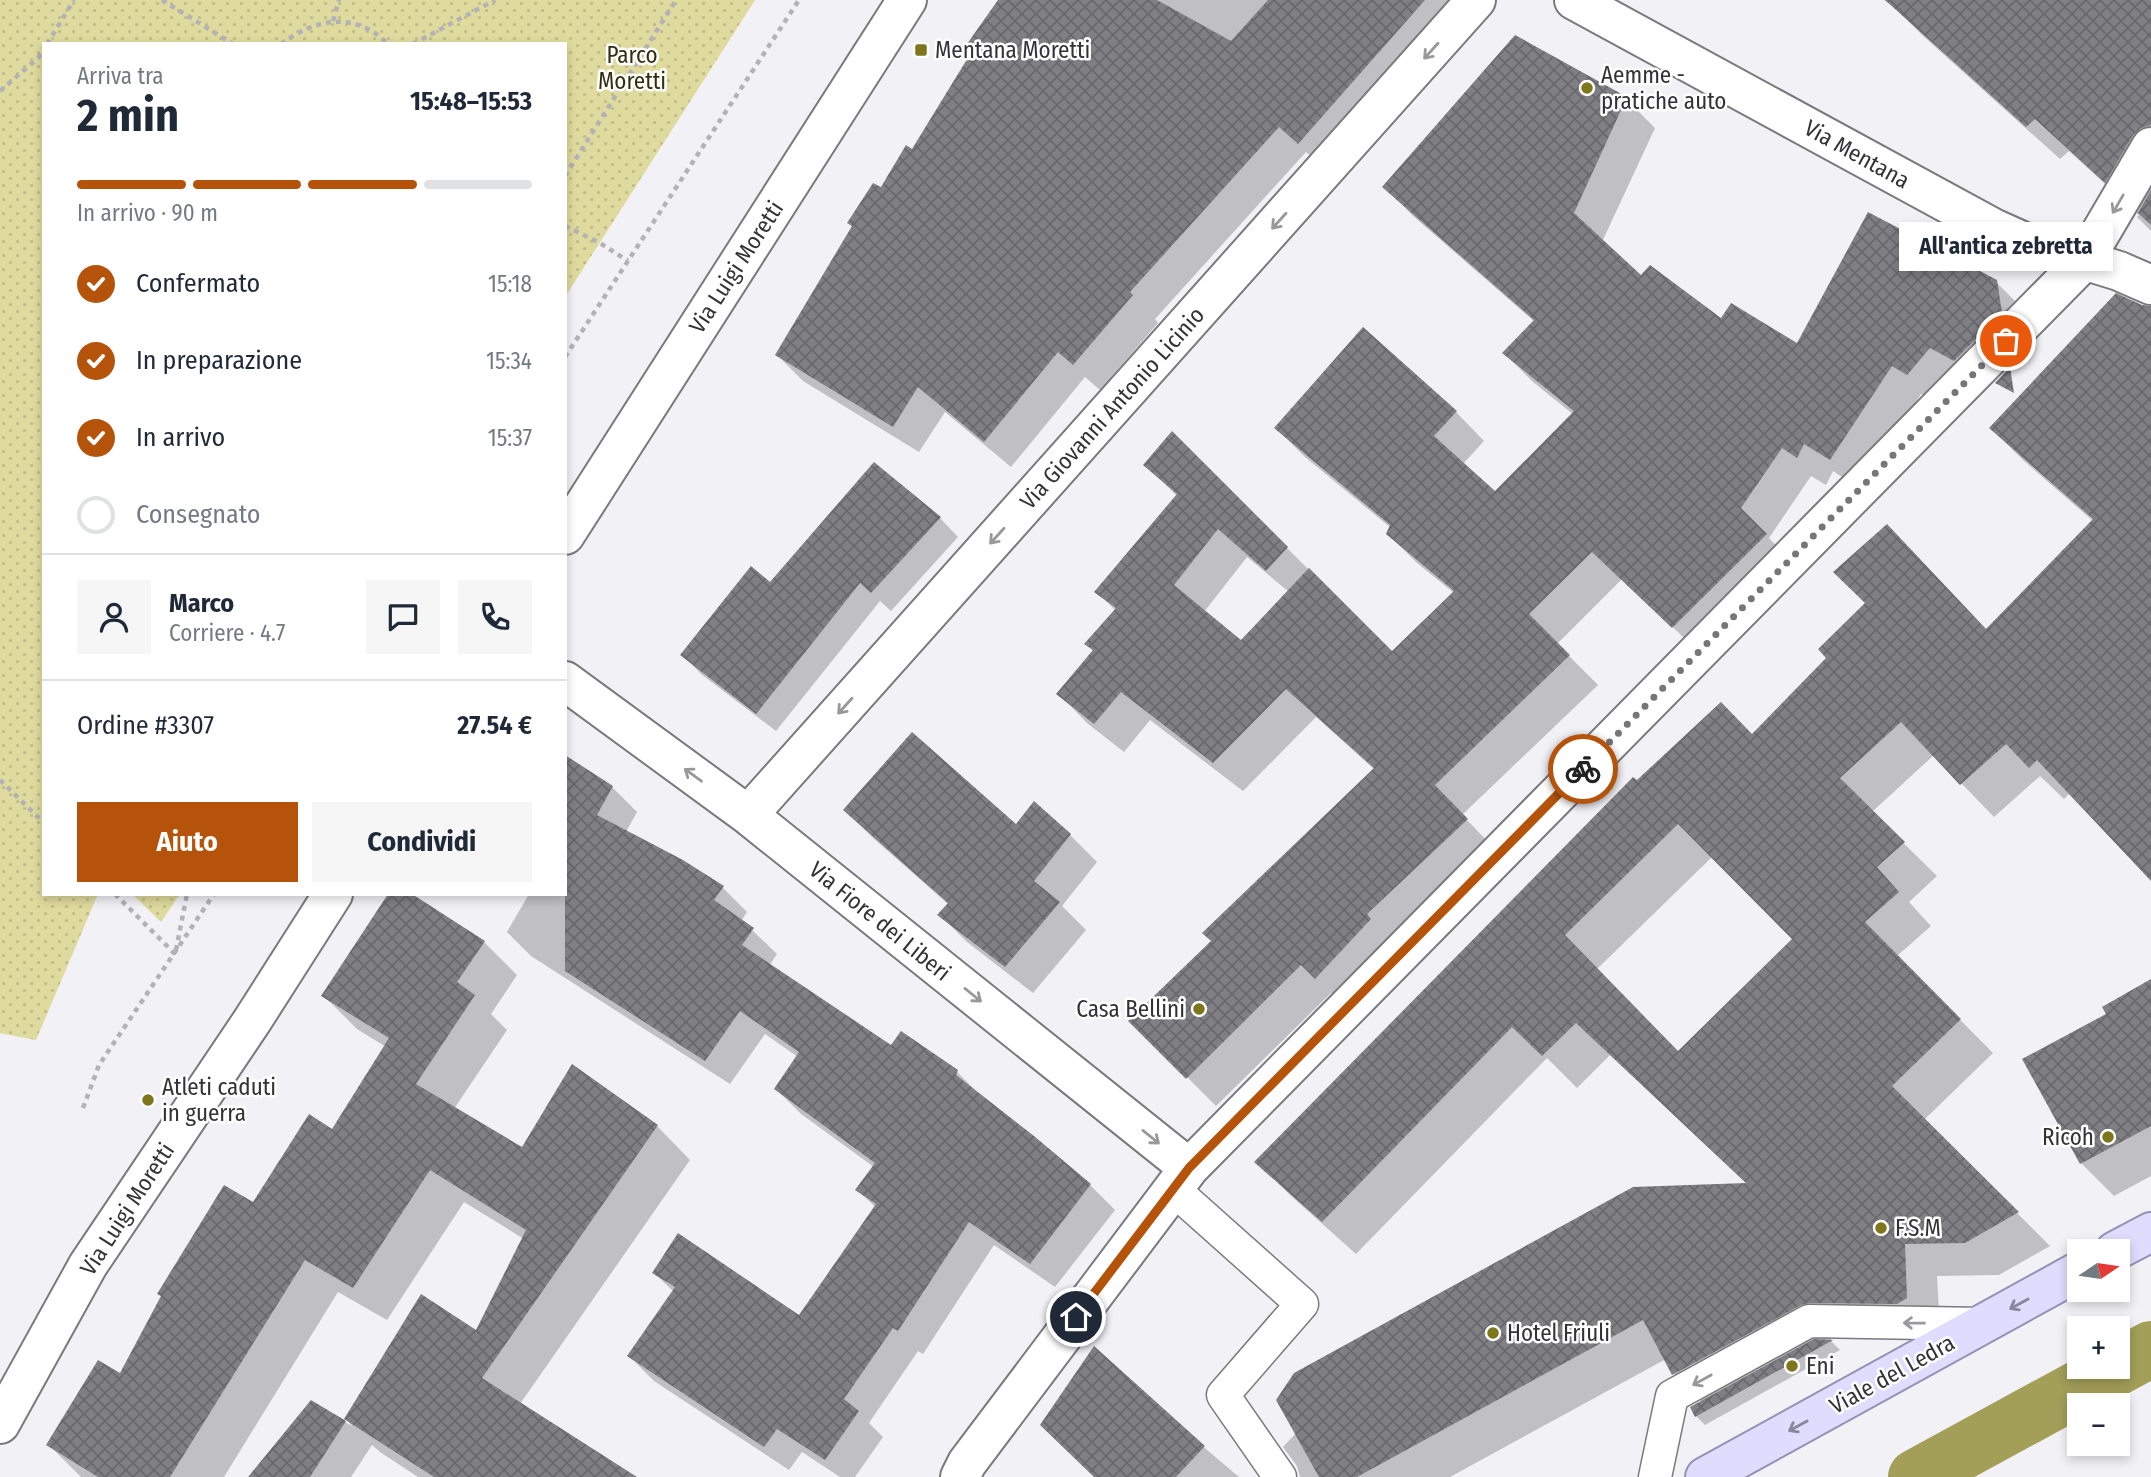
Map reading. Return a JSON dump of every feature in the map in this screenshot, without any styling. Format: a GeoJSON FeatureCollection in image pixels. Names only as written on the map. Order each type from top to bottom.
{"type":"FeatureCollection","features":[{"type":"Feature","properties":{"kind":"main road"},"geometry":{"type":"LineString","coordinates":[[2130,1243],[2151,1232]]}},
{"type":"Feature","properties":{"kind":"main road","name":"Viale del Ledra"},"geometry":{"type":"LineString","coordinates":[[1705,1477],[2067,1278]]}},
{"type":"Feature","properties":{"kind":"street","name":"Via Luigi Moretti"},"geometry":{"type":"LineString","coordinates":[[567,532],[907,0]]}},
{"type":"Feature","properties":{"kind":"street","name":"Via Giovanni Antonio Licinio"},"geometry":{"type":"LineString","coordinates":[[748,815],[1476,0]]}},
{"type":"Feature","properties":{"kind":"street","name":"Via Mentana"},"geometry":{"type":"LineString","coordinates":[[1574,0],[1993,228],[2022,241],[2119,271],[2151,285]]}},
{"type":"Feature","properties":{"kind":"street"},"geometry":{"type":"LineString","coordinates":[[960,1477],[975,1452],[1181,1178],[2084,261],[2151,147]]}},
{"type":"Feature","properties":{"kind":"street","name":"Via Fiore dei Liberi"},"geometry":{"type":"LineString","coordinates":[[567,682],[748,815],[1181,1178]]}},
{"type":"Feature","properties":{"kind":"street","name":"Via Luigi Moretti"},"geometry":{"type":"LineString","coordinates":[[0,1424],[88,1265],[332,896]]}},
{"type":"Feature","properties":{"kind":"lane"},"geometry":{"type":"LineString","coordinates":[[1181,1178],[1302,1304],[1223,1395],[1280,1477]]}},
{"type":"Feature","properties":{"kind":"lane"},"geometry":{"type":"LineString","coordinates":[[1655,1477],[1672,1396],[1809,1321],[1982,1324]]}},
{"type":"Feature","properties":{"kind":"path"},"geometry":{"type":"LineString","coordinates":[[48,42],[74,0]]}},
{"type":"Feature","properties":{"kind":"path"},"geometry":{"type":"LineString","coordinates":[[162,0],[230,42]]}},
{"type":"Feature","properties":{"kind":"path"},"geometry":{"type":"LineString","coordinates":[[333,21],[339,0]]}},
{"type":"Feature","properties":{"kind":"path"},"geometry":{"type":"LineString","coordinates":[[417,42],[495,0]]}},
{"type":"Feature","properties":{"kind":"path"},"geometry":{"type":"LineString","coordinates":[[567,173],[677,0]]}},
{"type":"Feature","properties":{"kind":"path"},"geometry":{"type":"LineString","coordinates":[[567,354],[799,0]]}},
{"type":"Feature","properties":{"kind":"path"},"geometry":{"type":"LineString","coordinates":[[284,42],[305,28],[333,21],[359,23],[378,33],[386,42]]}},
{"type":"Feature","properties":{"kind":"path"},"geometry":{"type":"LineString","coordinates":[[0,91],[38,58],[42,51]]}},
{"type":"Feature","properties":{"kind":"path"},"geometry":{"type":"LineString","coordinates":[[38,58],[42,61]]}},
{"type":"Feature","properties":{"kind":"path"},"geometry":{"type":"LineString","coordinates":[[567,227],[628,261]]}},
{"type":"Feature","properties":{"kind":"path"},"geometry":{"type":"LineString","coordinates":[[0,780],[42,821]]}},
{"type":"Feature","properties":{"kind":"path"},"geometry":{"type":"LineString","coordinates":[[117,896],[175,954]]}},
{"type":"Feature","properties":{"kind":"path"},"geometry":{"type":"LineString","coordinates":[[175,954],[187,896]]}},
{"type":"Feature","properties":{"kind":"path"},"geometry":{"type":"LineString","coordinates":[[83,1108],[99,1065],[213,896]]}},
{"type":"Feature","properties":{"kind":"green space","name":"Parco Moretti"},"geometry":{"type":"Polygon","coordinates":[[[0,0],[755,0],[567,294],[567,42],[42,42],[42,896],[97,896],[36,1040],[0,1033],[0,0]]]}},
{"type":"Feature","properties":{"kind":"green space"},"geometry":{"type":"Polygon","coordinates":[[[134,896],[179,896],[161,922],[134,896]]]}},
{"type":"Feature","properties":{"kind":"building"},"geometry":{"type":"Polygon","coordinates":[[[998,0],[1157,0],[1231,41],[1268,0],[1425,0],[1298,144],[1279,127],[1130,292],[1133,295],[1073,365],[1058,352],[984,442],[918,387],[893,427],[775,355],[852,226],[847,223],[873,183],[881,187],[906,145],[912,149],[969,56],[962,51],[998,0]]]}},
{"type":"Feature","properties":{"kind":"building"},"geometry":{"type":"Polygon","coordinates":[[[1885,0],[2151,0],[2151,125],[2141,128],[2133,135],[2105,183],[2035,119],[2026,127],[1885,0]]]}},
{"type":"Feature","properties":{"kind":"building"},"geometry":{"type":"Polygon","coordinates":[[[1515,35],[1627,97],[1574,213],[1641,275],[1650,265],[1721,318],[1731,303],[1797,343],[1868,212],[1997,280],[2002,313],[1954,361],[1930,348],[1907,375],[1892,366],[1830,460],[1804,444],[1797,458],[1782,448],[1741,508],[1767,534],[1672,628],[1592,552],[1529,614],[1570,655],[1435,785],[1468,819],[1367,914],[1371,919],[1315,979],[1301,965],[1186,1079],[1128,1021],[1211,941],[1202,933],[1374,768],[1286,689],[1213,763],[1121,692],[1094,724],[1056,694],[1093,650],[1084,644],[1116,608],[1094,592],[1177,494],[1143,465],[1172,431],[1288,547],[1266,571],[1218,529],[1174,585],[1241,640],[1309,568],[1392,651],[1454,591],[1386,534],[1390,525],[1274,428],[1363,327],[1457,411],[1434,436],[1495,491],[1574,411],[1502,353],[1534,320],[1382,187],[1515,35]]]}},
{"type":"Feature","properties":{"kind":"building"},"geometry":{"type":"Polygon","coordinates":[[[2151,190],[2151,225],[2138,213],[2151,190]]]}},
{"type":"Feature","properties":{"kind":"building"},"geometry":{"type":"Polygon","coordinates":[[[2116,293],[2142,305],[2151,306],[2151,881],[2037,760],[2029,768],[2006,744],[1960,785],[1901,722],[1840,778],[1905,842],[1877,867],[1899,892],[1865,922],[1961,1019],[1892,1086],[2019,1212],[1965,1243],[1905,1244],[1907,1298],[1897,1304],[1801,1305],[1672,1375],[1643,1320],[1357,1477],[1319,1477],[1276,1400],[1294,1373],[1633,1187],[1746,1183],[1576,1023],[1542,1056],[1512,1027],[1322,1222],[1254,1162],[1633,777],[1637,780],[1721,702],[1752,734],[1826,658],[1818,649],[1865,603],[1833,572],[1887,524],[1986,629],[2093,519],[1989,428],[2116,293]],[[1678,824],[1565,935],[1678,1051],[1792,939],[1678,824]]]}},
{"type":"Feature","properties":{"kind":"building"},"geometry":{"type":"Polygon","coordinates":[[[2010,367],[2014,393],[1995,383],[2010,367]]]}},
{"type":"Feature","properties":{"kind":"building"},"geometry":{"type":"Polygon","coordinates":[[[874,462],[941,517],[871,593],[860,583],[756,714],[680,655],[751,566],[770,582],[874,462]]]}},
{"type":"Feature","properties":{"kind":"building"},"geometry":{"type":"Polygon","coordinates":[[[912,732],[1016,824],[1034,801],[1071,834],[1034,881],[1060,902],[1005,967],[937,915],[948,903],[843,810],[912,732]]]}},
{"type":"Feature","properties":{"kind":"building"},"geometry":{"type":"Polygon","coordinates":[[[567,756],[613,786],[597,815],[683,860],[724,886],[714,900],[754,928],[742,945],[891,1045],[901,1031],[958,1070],[956,1075],[1091,1184],[1030,1264],[969,1222],[898,1331],[893,1328],[844,1399],[859,1411],[825,1460],[777,1429],[764,1447],[627,1356],[675,1287],[652,1273],[678,1233],[799,1315],[876,1204],[855,1190],[875,1163],[774,1089],[799,1052],[740,1011],[705,1061],[565,971],[567,756]]]}},
{"type":"Feature","properties":{"kind":"building"},"geometry":{"type":"Polygon","coordinates":[[[387,896],[415,896],[485,941],[457,982],[475,995],[416,1084],[522,1147],[572,1064],[658,1125],[482,1378],[637,1477],[434,1477],[344,1419],[421,1294],[476,1330],[526,1230],[430,1170],[353,1288],[305,1260],[170,1477],[98,1477],[46,1445],[98,1360],[120,1373],[161,1296],[157,1294],[224,1185],[253,1202],[309,1114],[332,1129],[389,1038],[321,996],[387,896]]]}},
{"type":"Feature","properties":{"kind":"building"},"geometry":{"type":"Polygon","coordinates":[[[2151,979],[2151,1126],[2080,1164],[2022,1059],[2106,1014],[2102,1007],[2151,979]]]}},
{"type":"Feature","properties":{"kind":"building"},"geometry":{"type":"Polygon","coordinates":[[[1814,1339],[1833,1340],[1695,1417],[1690,1407],[1814,1339]]]}},
{"type":"Feature","properties":{"kind":"building"},"geometry":{"type":"Polygon","coordinates":[[[1094,1346],[1205,1446],[1176,1477],[1094,1477],[1040,1425],[1094,1346]]]}},
{"type":"Feature","properties":{"kind":"building"},"geometry":{"type":"Polygon","coordinates":[[[311,1400],[346,1421],[310,1477],[248,1477],[311,1400]]]}},
{"type":"Feature","properties":{"kind":"waterway"},"geometry":{"type":"LineString","coordinates":[[1916,1477],[2151,1349]]}},
{"type":"Feature","properties":{"kind":"way so far"},"geometry":{"type":"LineString","coordinates":[[1583,769],[2006,341]]}},
{"type":"Feature","properties":{"kind":"place","name":"Mentana Moretti"},"geometry":{"type":"Point","coordinates":[921,50]}},
{"type":"Feature","properties":{"kind":"place","name":"Aemme - pratiche auto"},"geometry":{"type":"Point","coordinates":[1587,88]}},
{"type":"Feature","properties":{"kind":"place","name":"All'antica zebretta"},"geometry":{"type":"Point","coordinates":[2006,341]}},
{"type":"Feature","properties":{"kind":"place","name":"Casa Bellini"},"geometry":{"type":"Point","coordinates":[1199,1009]}},
{"type":"Feature","properties":{"kind":"place","name":"Atleti caduti in guerra"},"geometry":{"type":"Point","coordinates":[148,1100]}},
{"type":"Feature","properties":{"kind":"place","name":"Ricoh"},"geometry":{"type":"Point","coordinates":[2108,1137]}},
{"type":"Feature","properties":{"kind":"place","name":"F.S.M"},"geometry":{"type":"Point","coordinates":[1881,1228]}},
{"type":"Feature","properties":{"kind":"place","name":"Hotel Friuli"},"geometry":{"type":"Point","coordinates":[1493,1333]}},
{"type":"Feature","properties":{"kind":"place","name":"Eni"},"geometry":{"type":"Point","coordinates":[1792,1366]}},
{"type":"Feature","properties":{"kind":"route"},"geometry":{"type":"LineString","coordinates":[[1076,1317],[1189,1168],[1583,769]]}}]}
